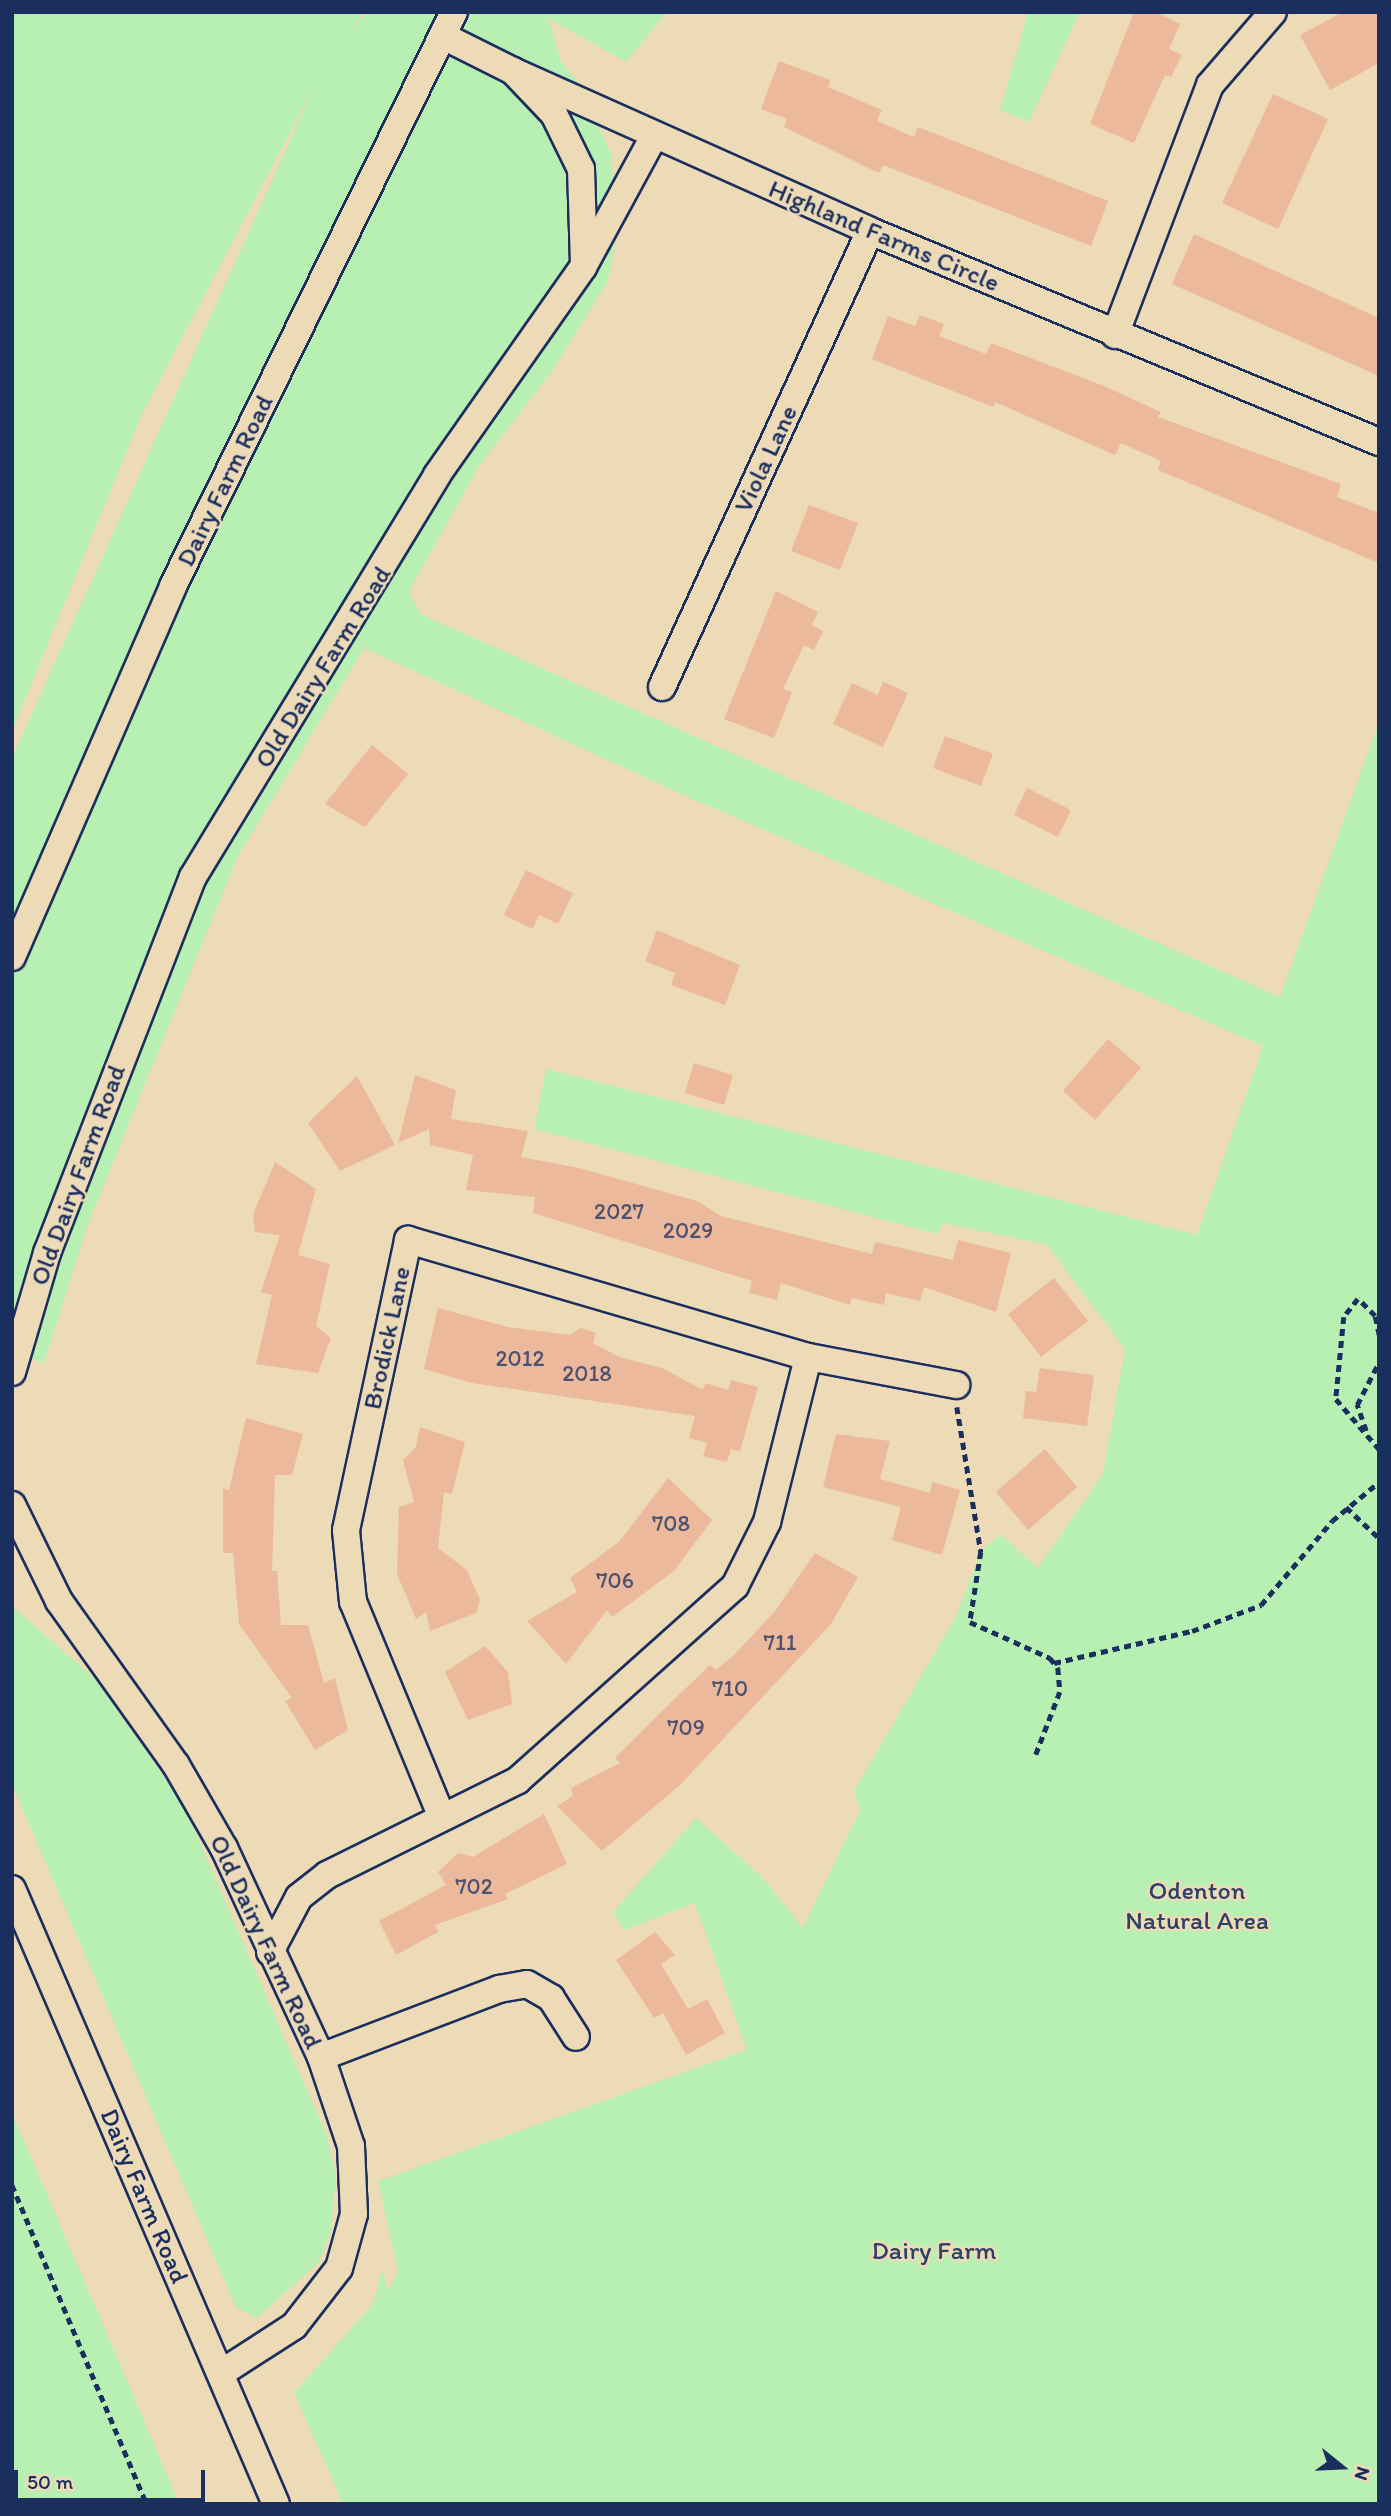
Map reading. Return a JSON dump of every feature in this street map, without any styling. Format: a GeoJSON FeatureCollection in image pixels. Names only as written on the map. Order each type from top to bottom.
{"type":"FeatureCollection","features":[{"type":"Feature","properties":{"kind":"street","name":"Dairy Farm Road"},"geometry":{"type":"LineString","coordinates":[[12,957],[173,586],[454,12]]}},
{"type":"Feature","properties":{"kind":"street"},"geometry":{"type":"LineString","coordinates":[[1115,335],[1210,85],[1273,12]]}},
{"type":"Feature","properties":{"kind":"street"},"geometry":{"type":"LineString","coordinates":[[443,36],[513,71],[554,114],[581,169],[583,267]]}},
{"type":"Feature","properties":{"kind":"street","name":"Highland Farms Circle"},"geometry":{"type":"LineString","coordinates":[[513,71],[870,232],[1379,442]]}},
{"type":"Feature","properties":{"kind":"street"},"geometry":{"type":"LineString","coordinates":[[583,267],[654,136]]}},
{"type":"Feature","properties":{"kind":"street","name":"Viola Lane"},"geometry":{"type":"LineString","coordinates":[[662,687],[870,232]]}},
{"type":"Feature","properties":{"kind":"street","name":"Old Dairy Farm Road"},"geometry":{"type":"LineString","coordinates":[[12,1372],[51,1240],[193,877],[437,475],[583,267]]}},
{"type":"Feature","properties":{"kind":"street","name":"Brodick Lane"},"geometry":{"type":"LineString","coordinates":[[441,1815],[353,1602],[346,1530],[408,1240],[808,1357],[956,1385]]}},
{"type":"Feature","properties":{"kind":"street"},"geometry":{"type":"LineString","coordinates":[[270,1952],[299,1897],[327,1875],[441,1815],[518,1780],[735,1586],[767,1522],[808,1357]]}},
{"type":"Feature","properties":{"kind":"street","name":"Old Dairy Farm Road"},"geometry":{"type":"LineString","coordinates":[[12,1505],[59,1601],[176,1765],[224,1848],[321,2057],[355,2165],[348,2242],[339,2268],[295,2326],[221,2373]]}},
{"type":"Feature","properties":{"kind":"street","name":"Dairy Farm Road"},"geometry":{"type":"LineString","coordinates":[[12,1889],[276,2504]]}},
{"type":"Feature","properties":{"kind":"street"},"geometry":{"type":"LineString","coordinates":[[321,2057],[499,1989],[527,1984],[551,1998],[576,2037]]}},
{"type":"Feature","properties":{"kind":"path"},"geometry":{"type":"LineString","coordinates":[[1379,1335],[1375,1316],[1358,1299],[1344,1317],[1336,1399],[1379,1449]]}},
{"type":"Feature","properties":{"kind":"path"},"geometry":{"type":"LineString","coordinates":[[1368,1436],[1357,1405],[1379,1362]]}},
{"type":"Feature","properties":{"kind":"path"},"geometry":{"type":"LineString","coordinates":[[956,1385],[981,1552],[970,1622],[1054,1663]]}},
{"type":"Feature","properties":{"kind":"path"},"geometry":{"type":"LineString","coordinates":[[1054,1663],[1060,1658],[1192,1631],[1261,1605],[1346,1507],[1379,1482]]}},
{"type":"Feature","properties":{"kind":"path"},"geometry":{"type":"LineString","coordinates":[[1346,1507],[1379,1538]]}},
{"type":"Feature","properties":{"kind":"path"},"geometry":{"type":"LineString","coordinates":[[1035,1757],[1060,1692],[1054,1663]]}},
{"type":"Feature","properties":{"kind":"path"},"geometry":{"type":"LineString","coordinates":[[12,2185],[147,2504]]}},
{"type":"Feature","properties":{"kind":"green space"},"geometry":{"type":"Polygon","coordinates":[[[12,12],[364,12],[348,33],[368,12],[667,12],[626,62],[548,18],[561,62],[582,87],[611,154],[618,231],[607,283],[552,371],[479,466],[409,591],[420,614],[1280,997],[1379,722],[1379,2504],[343,2504],[294,2393],[373,2304],[382,2271],[388,2291],[398,2272],[378,2181],[747,2050],[695,1903],[624,1930],[613,1912],[696,1818],[763,1878],[803,1928],[860,1810],[854,1791],[955,1618],[981,1552],[1000,1534],[1038,1568],[1103,1474],[1125,1349],[1047,1245],[943,1223],[938,1234],[534,1129],[546,1069],[1197,1235],[1263,1046],[688,797],[364,648],[237,858],[88,1224],[44,1363],[12,1353],[12,758],[314,87],[142,414],[12,731],[12,12]]]}},
{"type":"Feature","properties":{"kind":"green space"},"geometry":{"type":"Polygon","coordinates":[[[1028,12],[1080,12],[1029,122],[1000,110],[1028,12]]]}},
{"type":"Feature","properties":{"kind":"green space"},"geometry":{"type":"Polygon","coordinates":[[[12,1606],[95,1679],[183,1804],[326,2134],[336,2176],[331,2231],[319,2262],[257,2318],[236,2307],[12,1784],[12,1606]]]}},
{"type":"Feature","properties":{"kind":"green space"},"geometry":{"type":"Polygon","coordinates":[[[12,2113],[132,2392],[179,2504],[12,2504],[12,2113]]]}},
{"type":"Feature","properties":{"kind":"building"},"geometry":{"type":"Polygon","coordinates":[[[1134,12],[1156,12],[1180,24],[1169,49],[1182,55],[1171,77],[1165,75],[1134,143],[1090,124],[1134,12]]]}},
{"type":"Feature","properties":{"kind":"building"},"geometry":{"type":"Polygon","coordinates":[[[1343,12],[1379,12],[1379,63],[1330,90],[1300,35],[1343,12]]]}},
{"type":"Feature","properties":{"kind":"building"},"geometry":{"type":"Polygon","coordinates":[[[779,61],[830,80],[828,87],[882,110],[877,121],[914,137],[918,127],[1108,201],[1091,246],[883,165],[879,173],[784,127],[787,119],[761,109],[779,61]]]}},
{"type":"Feature","properties":{"kind":"building"},"geometry":{"type":"Polygon","coordinates":[[[1273,94],[1328,119],[1278,229],[1222,203],[1273,94]]]}},
{"type":"Feature","properties":{"kind":"building"},"geometry":{"type":"Polygon","coordinates":[[[1194,234],[1379,318],[1379,376],[1172,284],[1194,234]]]}},
{"type":"Feature","properties":{"kind":"building"},"geometry":{"type":"Polygon","coordinates":[[[920,315],[944,324],[939,336],[986,354],[991,343],[1104,386],[1161,412],[1158,417],[1341,484],[1337,497],[1379,513],[1379,563],[1158,470],[1161,461],[1121,443],[1115,455],[995,402],[993,407],[872,359],[888,316],[915,326],[920,315]]]}},
{"type":"Feature","properties":{"kind":"building"},"geometry":{"type":"Polygon","coordinates":[[[809,505],[858,523],[840,570],[791,551],[809,505]]]}},
{"type":"Feature","properties":{"kind":"building"},"geometry":{"type":"Polygon","coordinates":[[[776,591],[818,612],[812,625],[823,631],[814,650],[804,645],[783,689],[792,692],[774,738],[724,719],[776,591]]]}},
{"type":"Feature","properties":{"kind":"building"},"geometry":{"type":"Polygon","coordinates":[[[883,682],[908,693],[883,747],[833,724],[852,683],[878,695],[883,682]]]}},
{"type":"Feature","properties":{"kind":"building"},"geometry":{"type":"Polygon","coordinates":[[[945,736],[993,754],[981,786],[933,768],[945,736]]]}},
{"type":"Feature","properties":{"kind":"building"},"geometry":{"type":"Polygon","coordinates":[[[372,745],[408,774],[365,827],[325,804],[372,745]]]}},
{"type":"Feature","properties":{"kind":"building"},"geometry":{"type":"Polygon","coordinates":[[[1027,788],[1071,810],[1058,837],[1014,815],[1027,788]]]}},
{"type":"Feature","properties":{"kind":"building"},"geometry":{"type":"Polygon","coordinates":[[[526,870],[573,893],[558,924],[539,915],[533,929],[504,915],[526,870]]]}},
{"type":"Feature","properties":{"kind":"building"},"geometry":{"type":"Polygon","coordinates":[[[657,930],[740,965],[725,1005],[671,985],[675,973],[645,961],[657,930]]]}},
{"type":"Feature","properties":{"kind":"building"},"geometry":{"type":"Polygon","coordinates":[[[1108,1039],[1141,1068],[1095,1120],[1063,1091],[1108,1039]]]}},
{"type":"Feature","properties":{"kind":"building"},"geometry":{"type":"Polygon","coordinates":[[[694,1063],[733,1075],[724,1105],[685,1093],[694,1063]]]}},
{"type":"Feature","properties":{"kind":"building"},"geometry":{"type":"Polygon","coordinates":[[[415,1075],[456,1090],[451,1119],[528,1131],[521,1157],[579,1168],[697,1201],[721,1216],[872,1254],[875,1242],[953,1260],[958,1240],[1011,1253],[996,1312],[924,1287],[920,1301],[886,1293],[884,1305],[852,1298],[850,1305],[781,1283],[777,1300],[749,1293],[752,1281],[533,1213],[535,1197],[466,1190],[473,1155],[430,1145],[429,1129],[398,1143],[415,1075]]]}},
{"type":"Feature","properties":{"kind":"building"},"geometry":{"type":"Polygon","coordinates":[[[357,1076],[395,1145],[340,1171],[308,1123],[357,1076]]]}},
{"type":"Feature","properties":{"kind":"building"},"geometry":{"type":"Polygon","coordinates":[[[275,1162],[316,1189],[298,1255],[330,1264],[316,1326],[331,1338],[318,1373],[256,1364],[272,1295],[261,1292],[280,1235],[255,1232],[253,1215],[275,1162]]]}},
{"type":"Feature","properties":{"kind":"building"},"geometry":{"type":"Polygon","coordinates":[[[1054,1278],[1088,1321],[1041,1357],[1008,1314],[1054,1278]]]}},
{"type":"Feature","properties":{"kind":"building"},"geometry":{"type":"Polygon","coordinates":[[[438,1308],[508,1327],[570,1335],[581,1328],[596,1333],[593,1343],[619,1357],[662,1368],[703,1390],[705,1383],[728,1390],[731,1380],[758,1387],[740,1451],[731,1449],[727,1462],[703,1456],[707,1443],[689,1438],[695,1416],[472,1383],[424,1369],[438,1308]]]}},
{"type":"Feature","properties":{"kind":"building"},"geometry":{"type":"Polygon","coordinates":[[[1040,1368],[1094,1375],[1087,1426],[1023,1418],[1026,1391],[1036,1392],[1040,1368]]]}},
{"type":"Feature","properties":{"kind":"building"},"geometry":{"type":"Polygon","coordinates":[[[246,1418],[303,1434],[292,1475],[275,1475],[272,1571],[277,1571],[281,1625],[308,1625],[324,1683],[335,1678],[348,1730],[315,1750],[285,1701],[292,1698],[239,1624],[233,1553],[223,1553],[223,1488],[229,1490],[246,1418]]]}},
{"type":"Feature","properties":{"kind":"building"},"geometry":{"type":"Polygon","coordinates":[[[420,1427],[465,1442],[452,1494],[444,1492],[438,1548],[467,1570],[480,1600],[476,1613],[430,1631],[426,1612],[416,1619],[397,1574],[399,1507],[414,1502],[403,1460],[416,1447],[420,1427]]]}},
{"type":"Feature","properties":{"kind":"building"},"geometry":{"type":"Polygon","coordinates":[[[836,1434],[890,1441],[880,1479],[930,1493],[932,1482],[960,1490],[942,1555],[892,1540],[901,1507],[823,1487],[836,1434]]]}},
{"type":"Feature","properties":{"kind":"building"},"geometry":{"type":"Polygon","coordinates":[[[1045,1449],[1077,1487],[1028,1530],[996,1492],[1045,1449]]]}},
{"type":"Feature","properties":{"kind":"building"},"geometry":{"type":"Polygon","coordinates":[[[668,1478],[712,1520],[674,1571],[612,1617],[607,1610],[566,1664],[527,1621],[577,1592],[570,1578],[619,1542],[668,1478]]]}},
{"type":"Feature","properties":{"kind":"building"},"geometry":{"type":"Polygon","coordinates":[[[815,1553],[858,1577],[831,1624],[679,1786],[602,1851],[557,1806],[573,1796],[571,1788],[620,1763],[615,1758],[710,1665],[716,1670],[734,1655],[775,1611],[815,1553]]]}},
{"type":"Feature","properties":{"kind":"building"},"geometry":{"type":"Polygon","coordinates":[[[485,1646],[508,1672],[512,1704],[468,1720],[445,1672],[485,1646]]]}},
{"type":"Feature","properties":{"kind":"building"},"geometry":{"type":"Polygon","coordinates":[[[544,1814],[567,1864],[505,1894],[508,1899],[435,1925],[438,1932],[396,1955],[379,1921],[446,1885],[438,1872],[458,1853],[473,1857],[544,1814]]]}},
{"type":"Feature","properties":{"kind":"building"},"geometry":{"type":"Polygon","coordinates":[[[655,1932],[675,1955],[661,1964],[688,2009],[707,1999],[725,2033],[686,2055],[663,2013],[654,2018],[616,1960],[655,1932]]]}},
{"type":"Feature","properties":{"kind":"park label","name":"Odenton Natural Area"},"geometry":{"type":"Point","coordinates":[1197,1906]}},
{"type":"Feature","properties":{"kind":"park label","name":"Dairy Farm"},"geometry":{"type":"Point","coordinates":[934,2251]}}]}
